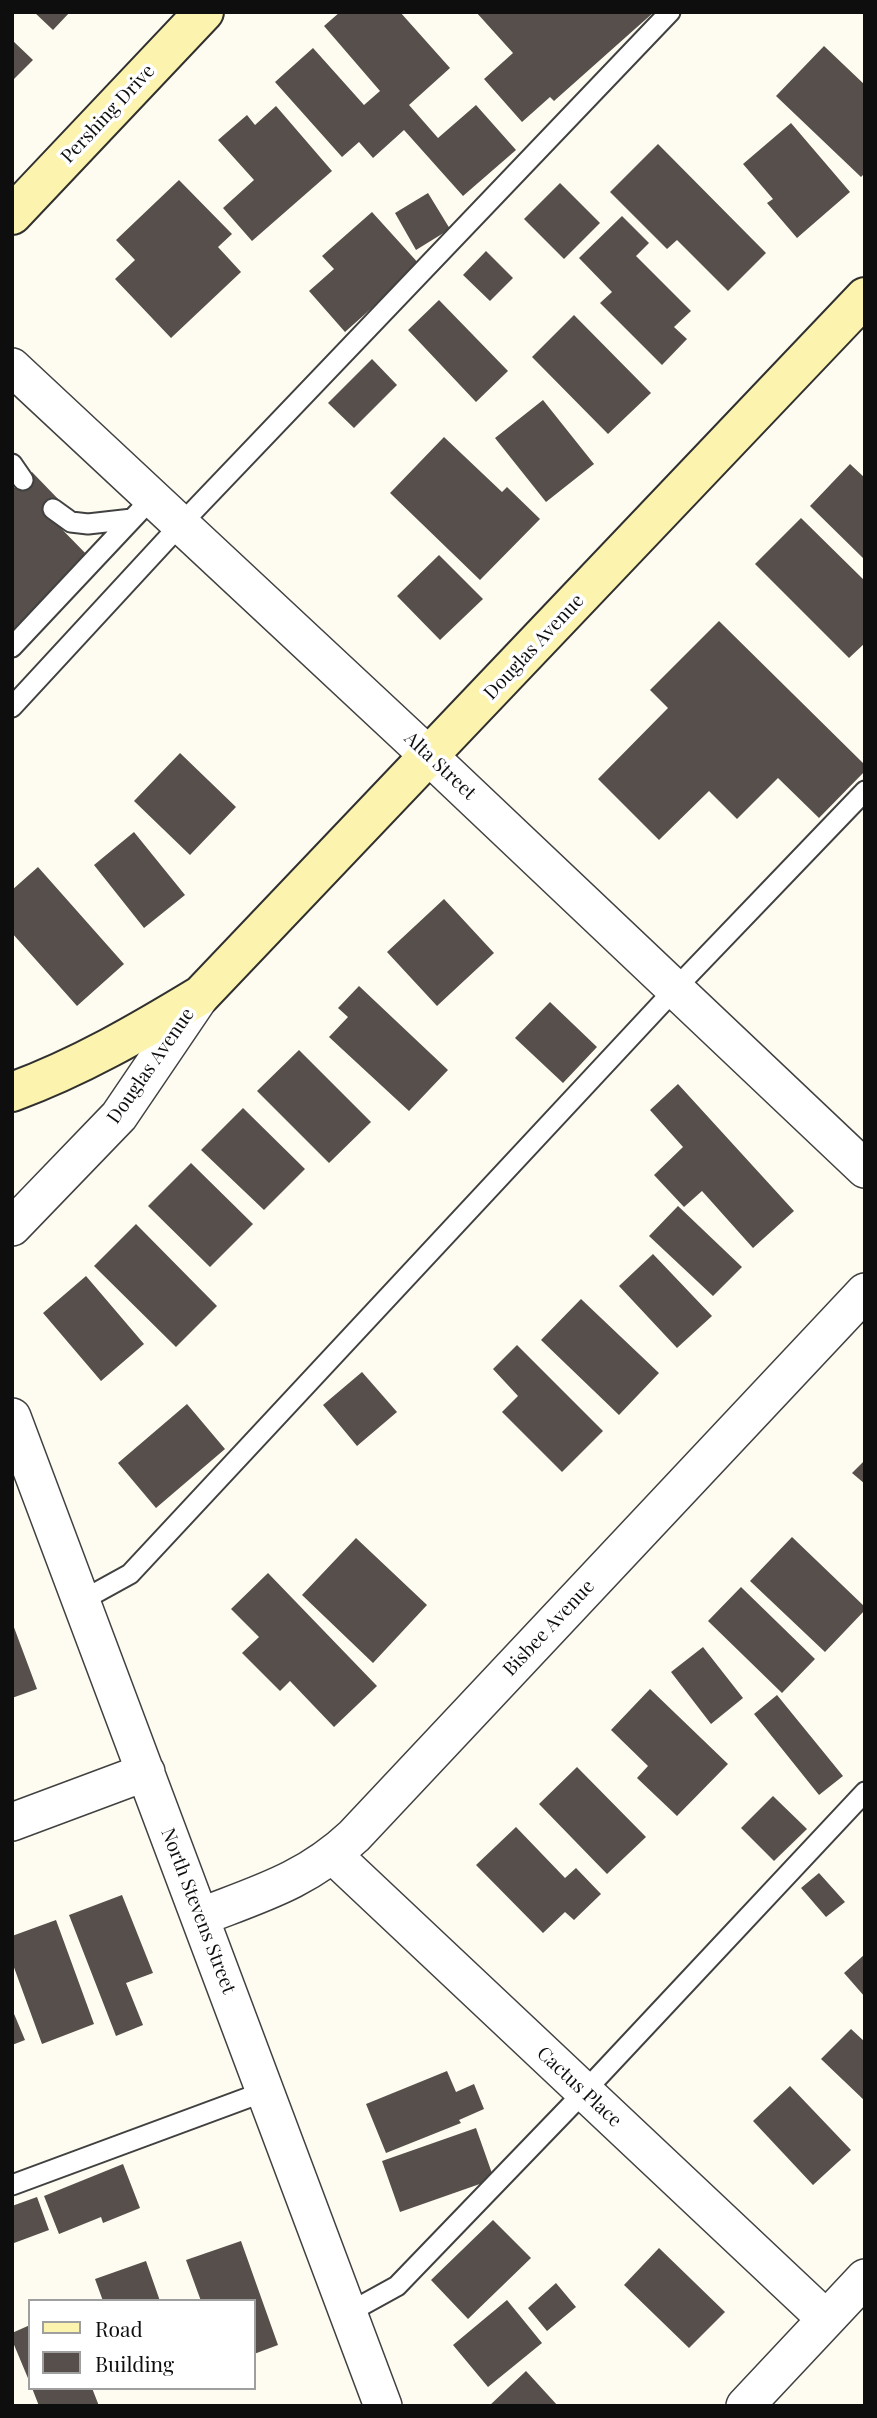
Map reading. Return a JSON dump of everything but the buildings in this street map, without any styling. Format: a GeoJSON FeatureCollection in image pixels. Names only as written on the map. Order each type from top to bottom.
{"type":"FeatureCollection","features":[{"type":"Feature","properties":{"kind":"main road","name":"Pershing Drive"},"geometry":{"type":"LineString","coordinates":[[12,215],[204,12]]}},
{"type":"Feature","properties":{"kind":"main road","name":"Douglas Avenue"},"geometry":{"type":"LineString","coordinates":[[12,1092],[58,1075],[128,1039],[201,995],[865,297]]}},
{"type":"Feature","properties":{"kind":"street","name":"Alta Street"},"geometry":{"type":"LineString","coordinates":[[14,379],[142,508],[181,524],[865,1169]]}},
{"type":"Feature","properties":{"kind":"street","name":"Douglas Avenue"},"geometry":{"type":"LineString","coordinates":[[12,1227],[119,1116],[201,995]]}},
{"type":"Feature","properties":{"kind":"street","name":"Bisbee Avenue"},"geometry":{"type":"LineString","coordinates":[[200,1917],[290,1883],[333,1855],[865,1292]]}},
{"type":"Feature","properties":{"kind":"street","name":"North Stevens Street"},"geometry":{"type":"LineString","coordinates":[[12,1417],[20,1459],[81,1601],[383,2406]]}},
{"type":"Feature","properties":{"kind":"street"},"geometry":{"type":"LineString","coordinates":[[12,1822],[146,1772]]}},
{"type":"Feature","properties":{"kind":"street","name":"Cactus Place"},"geometry":{"type":"LineString","coordinates":[[333,1855],[826,2319]]}},
{"type":"Feature","properties":{"kind":"street"},"geometry":{"type":"LineString","coordinates":[[745,2406],[865,2278]]}},
{"type":"Feature","properties":{"kind":"lane"},"geometry":{"type":"LineString","coordinates":[[12,707],[181,524],[670,12]]}},
{"type":"Feature","properties":{"kind":"lane"},"geometry":{"type":"LineString","coordinates":[[53,509],[71,522],[88,523],[142,508]]}},
{"type":"Feature","properties":{"kind":"lane"},"geometry":{"type":"LineString","coordinates":[[12,647],[142,508]]}},
{"type":"Feature","properties":{"kind":"lane"},"geometry":{"type":"LineString","coordinates":[[81,1601],[130,1574],[676,988],[865,791]]}},
{"type":"Feature","properties":{"kind":"lane"},"geometry":{"type":"LineString","coordinates":[[348,2313],[397,2286],[584,2092],[865,1792]]}},
{"type":"Feature","properties":{"kind":"lane"},"geometry":{"type":"LineString","coordinates":[[12,2185],[266,2091]]}}]}
